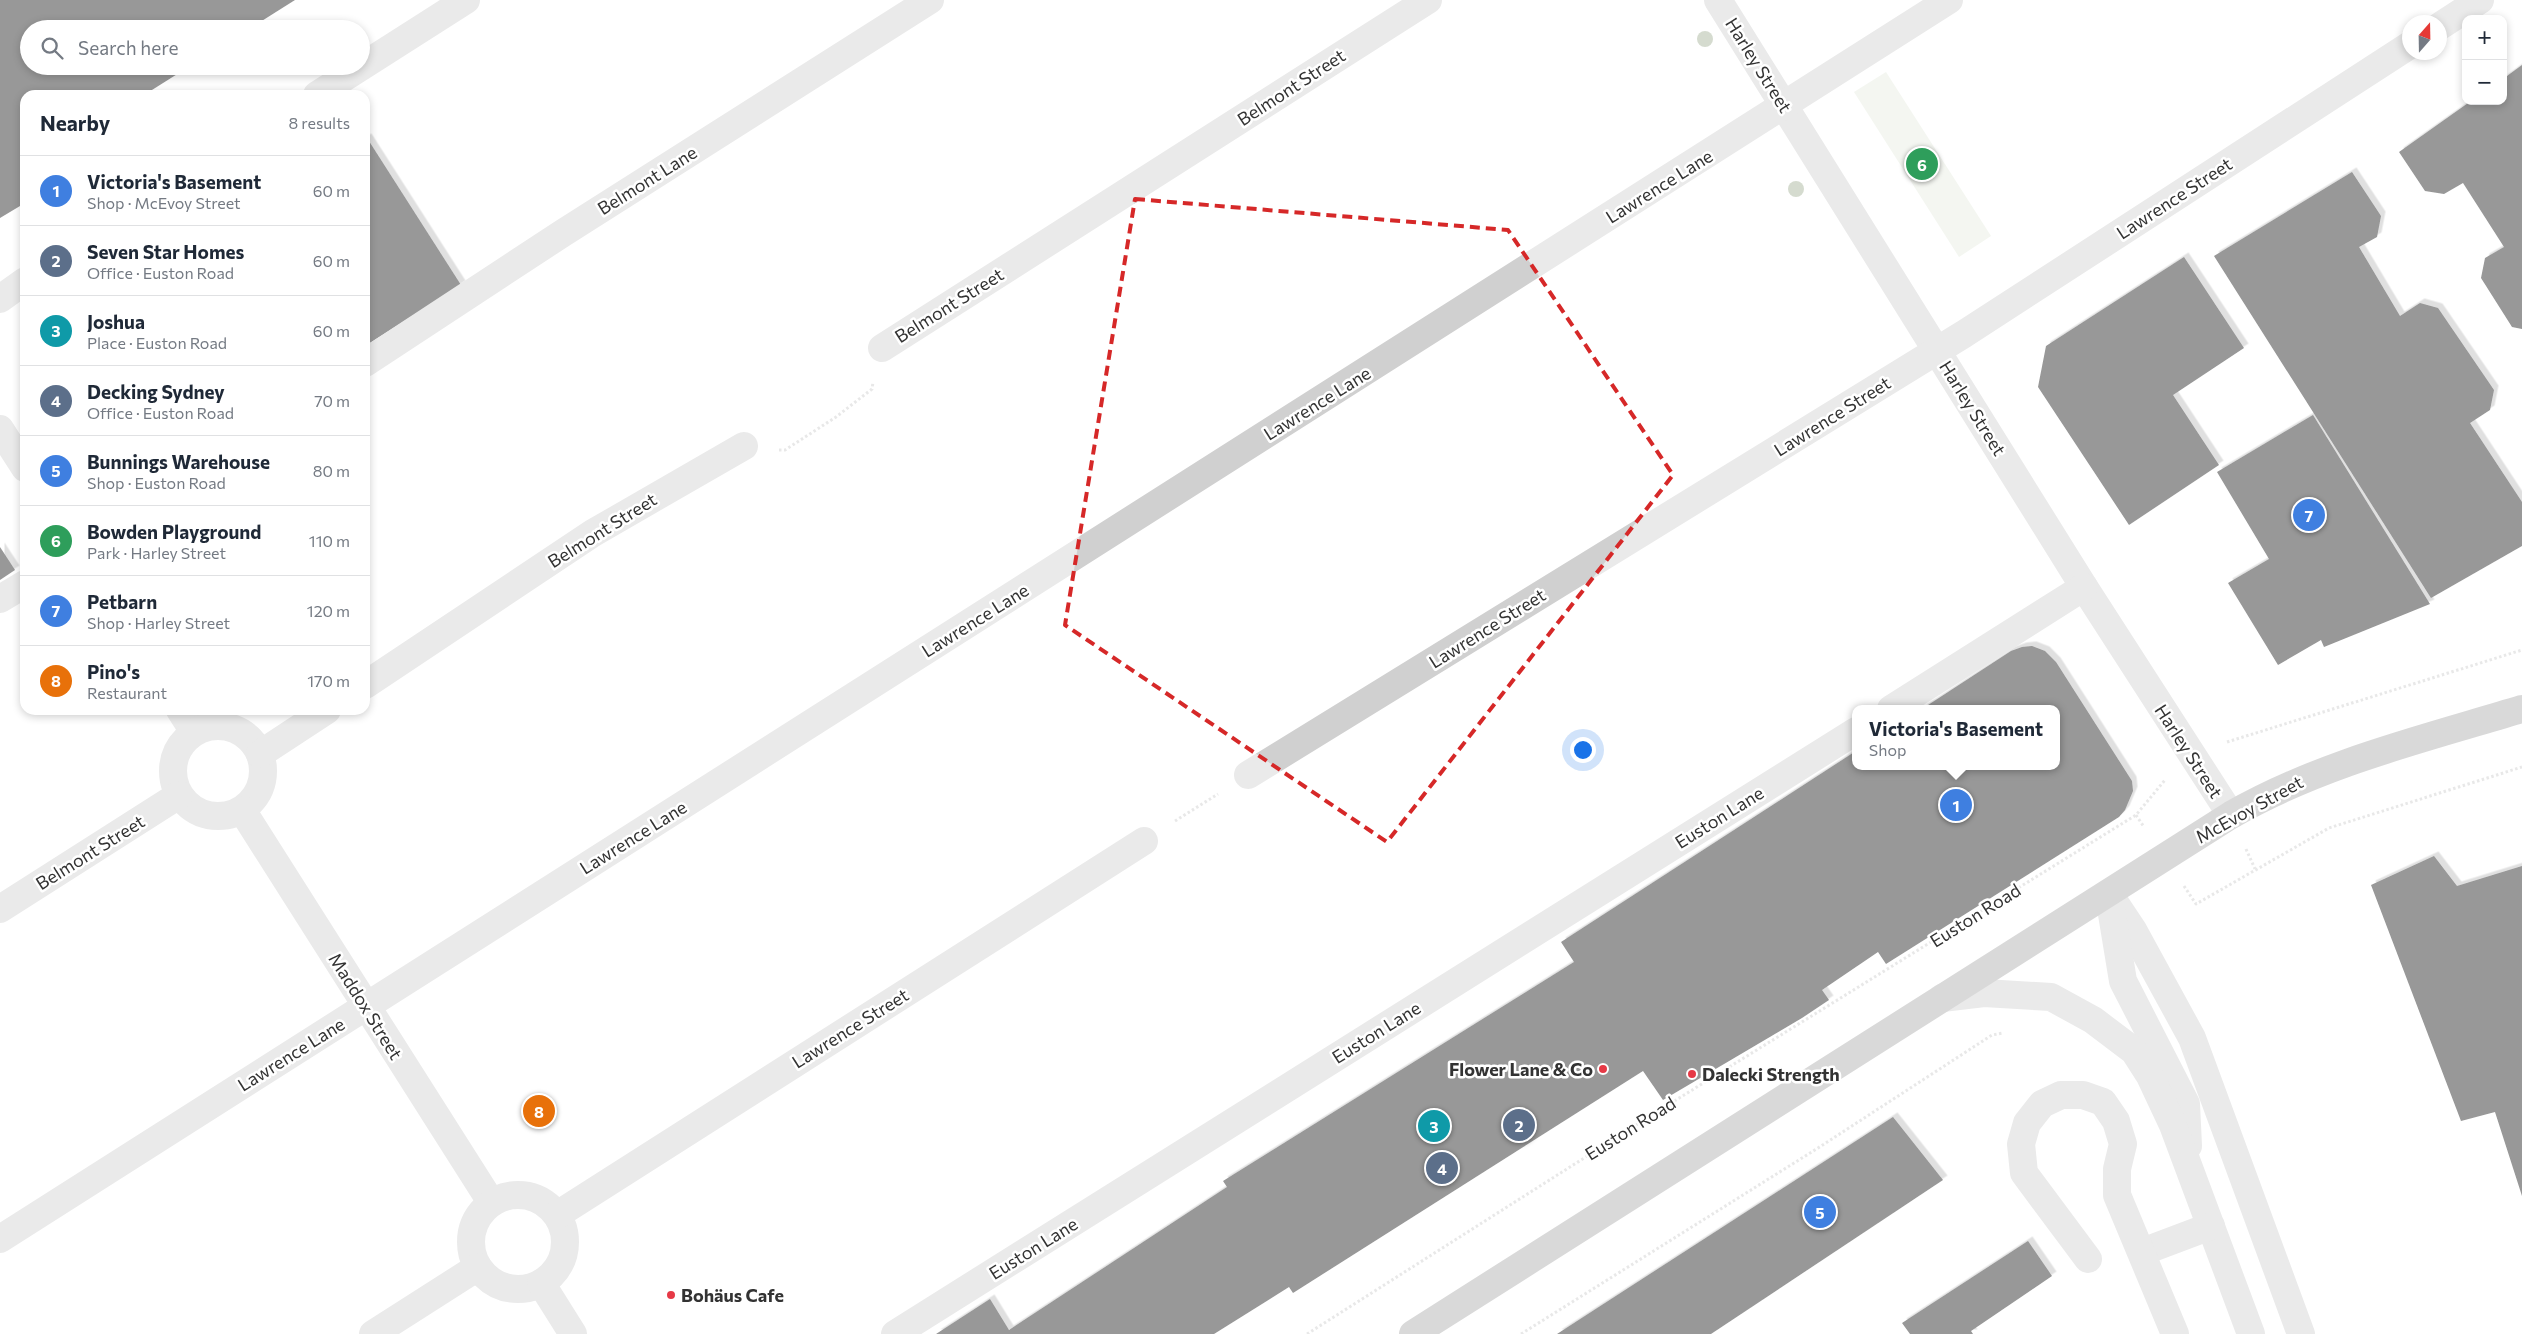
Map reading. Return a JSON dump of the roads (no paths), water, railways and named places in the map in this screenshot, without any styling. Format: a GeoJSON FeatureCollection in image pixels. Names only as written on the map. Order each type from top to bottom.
{"type":"FeatureCollection","features":[{"type":"Feature","properties":{"kind":"main road","name":"McEvoy Street"},"geometry":{"type":"LineString","coordinates":[[1942,998],[2270,792],[2314,774],[2522,709]]}},
{"type":"Feature","properties":{"kind":"main road"},"geometry":{"type":"LineString","coordinates":[[1412,1334],[1942,998]]}},
{"type":"Feature","properties":{"kind":"street"},"geometry":{"type":"LineString","coordinates":[[370,61],[466,0]]}},
{"type":"Feature","properties":{"kind":"street","name":"Belmont Lane"},"geometry":{"type":"LineString","coordinates":[[370,360],[564,233],[930,0]]}},
{"type":"Feature","properties":{"kind":"street","name":"Belmont Street"},"geometry":{"type":"LineString","coordinates":[[882,348],[1428,0]]}},
{"type":"Feature","properties":{"kind":"street","name":"Harley Street"},"geometry":{"type":"LineString","coordinates":[[1718,0],[2084,587],[2231,815]]}},
{"type":"Feature","properties":{"kind":"street","name":"Lawrence Lane"},"geometry":{"type":"LineString","coordinates":[[0,1239],[1949,0]]}},
{"type":"Feature","properties":{"kind":"street"},"geometry":{"type":"LineString","coordinates":[[2447,21],[2480,0]]}},
{"type":"Feature","properties":{"kind":"street","name":"Lawrence Street"},"geometry":{"type":"LineString","coordinates":[[1248,775],[1937,350],[2402,50]]}},
{"type":"Feature","properties":{"kind":"street"},"geometry":{"type":"LineString","coordinates":[[325,90],[348,75]]}},
{"type":"Feature","properties":{"kind":"street"},"geometry":{"type":"LineString","coordinates":[[0,299],[20,285]]}},
{"type":"Feature","properties":{"kind":"street"},"geometry":{"type":"LineString","coordinates":[[0,429],[20,460]]}},
{"type":"Feature","properties":{"kind":"street","name":"Belmont Street"},"geometry":{"type":"LineString","coordinates":[[370,682],[593,533],[744,446]]}},
{"type":"Feature","properties":{"kind":"street"},"geometry":{"type":"LineString","coordinates":[[0,599],[20,587]]}},
{"type":"Feature","properties":{"kind":"street"},"geometry":{"type":"LineString","coordinates":[[1897,705],[2084,587]]}},
{"type":"Feature","properties":{"kind":"street"},"geometry":{"type":"LineString","coordinates":[[260,754],[319,715]]}},
{"type":"Feature","properties":{"kind":"street"},"geometry":{"type":"LineString","coordinates":[[187,721],[232,728],[244,734],[260,754],[263,779],[259,792],[242,810],[222,816],[201,813],[188,806],[179,795],[174,782],[172,768],[176,754],[184,742],[187,721]]}},
{"type":"Feature","properties":{"kind":"street","name":"Euston Lane"},"geometry":{"type":"LineString","coordinates":[[895,1334],[1852,734]]}},
{"type":"Feature","properties":{"kind":"street","name":"Belmont Street"},"geometry":{"type":"LineString","coordinates":[[0,909],[179,795]]}},
{"type":"Feature","properties":{"kind":"street","name":"Maddox Street"},"geometry":{"type":"LineString","coordinates":[[242,810],[491,1202]]}},
{"type":"Feature","properties":{"kind":"street","name":"Lawrence Street"},"geometry":{"type":"LineString","coordinates":[[557,1215],[1144,841]]}},
{"type":"Feature","properties":{"kind":"street"},"geometry":{"type":"LineString","coordinates":[[2109,894],[2123,981],[2186,1104],[2189,1169]]}},
{"type":"Feature","properties":{"kind":"street"},"geometry":{"type":"LineString","coordinates":[[2109,894],[2133,930],[2192,1038],[2301,1334]]}},
{"type":"Feature","properties":{"kind":"street"},"geometry":{"type":"LineString","coordinates":[[1942,998],[1984,993],[2051,997],[2093,1020],[2134,1051],[2150,1076],[2172,1125],[2251,1334]]}},
{"type":"Feature","properties":{"kind":"street"},"geometry":{"type":"LineString","coordinates":[[2088,1259],[2024,1173],[2021,1144],[2027,1123],[2042,1104],[2061,1095],[2083,1094],[2103,1102],[2116,1121],[2123,1144],[2117,1169],[2117,1195],[2175,1334]]}},
{"type":"Feature","properties":{"kind":"street"},"geometry":{"type":"LineString","coordinates":[[519,1195],[533,1198],[546,1205],[557,1215],[565,1240],[563,1253],[558,1266],[541,1283],[526,1288],[498,1285],[487,1278],[478,1267],[472,1254],[470,1239],[477,1219],[491,1202],[505,1196],[519,1195]]}},
{"type":"Feature","properties":{"kind":"street"},"geometry":{"type":"LineString","coordinates":[[2142,1252],[2211,1226]]}},
{"type":"Feature","properties":{"kind":"street"},"geometry":{"type":"LineString","coordinates":[[373,1334],[478,1267]]}},
{"type":"Feature","properties":{"kind":"street"},"geometry":{"type":"LineString","coordinates":[[541,1283],[573,1334]]}},
{"type":"Feature","properties":{"kind":"street"},"geometry":{"type":"LineString","coordinates":[[2288,1298],[2291,1334]]}},
{"type":"Feature","properties":{"kind":"place","name":"Bowden Playground"},"geometry":{"type":"Point","coordinates":[1922,164]}},
{"type":"Feature","properties":{"kind":"place","name":"Petbarn"},"geometry":{"type":"Point","coordinates":[2309,515]}},
{"type":"Feature","properties":{"kind":"place","name":"Victoria's Basement"},"geometry":{"type":"Point","coordinates":[1956,805]}},
{"type":"Feature","properties":{"kind":"place","name":"Flower Lane & Co"},"geometry":{"type":"Point","coordinates":[1603,1069]}},
{"type":"Feature","properties":{"kind":"place","name":"Dalecki Strength"},"geometry":{"type":"Point","coordinates":[1692,1074]}},
{"type":"Feature","properties":{"kind":"place","name":"Pino's"},"geometry":{"type":"Point","coordinates":[539,1111]}},
{"type":"Feature","properties":{"kind":"place","name":"Seven Star Homes"},"geometry":{"type":"Point","coordinates":[1519,1125]}},
{"type":"Feature","properties":{"kind":"place","name":"Joshua"},"geometry":{"type":"Point","coordinates":[1434,1126]}},
{"type":"Feature","properties":{"kind":"place","name":"Decking Sydney"},"geometry":{"type":"Point","coordinates":[1442,1168]}},
{"type":"Feature","properties":{"kind":"place","name":"Bunnings Warehouse"},"geometry":{"type":"Point","coordinates":[1820,1212]}},
{"type":"Feature","properties":{"kind":"place","name":"Bohäus Cafe"},"geometry":{"type":"Point","coordinates":[671,1295]}}]}
